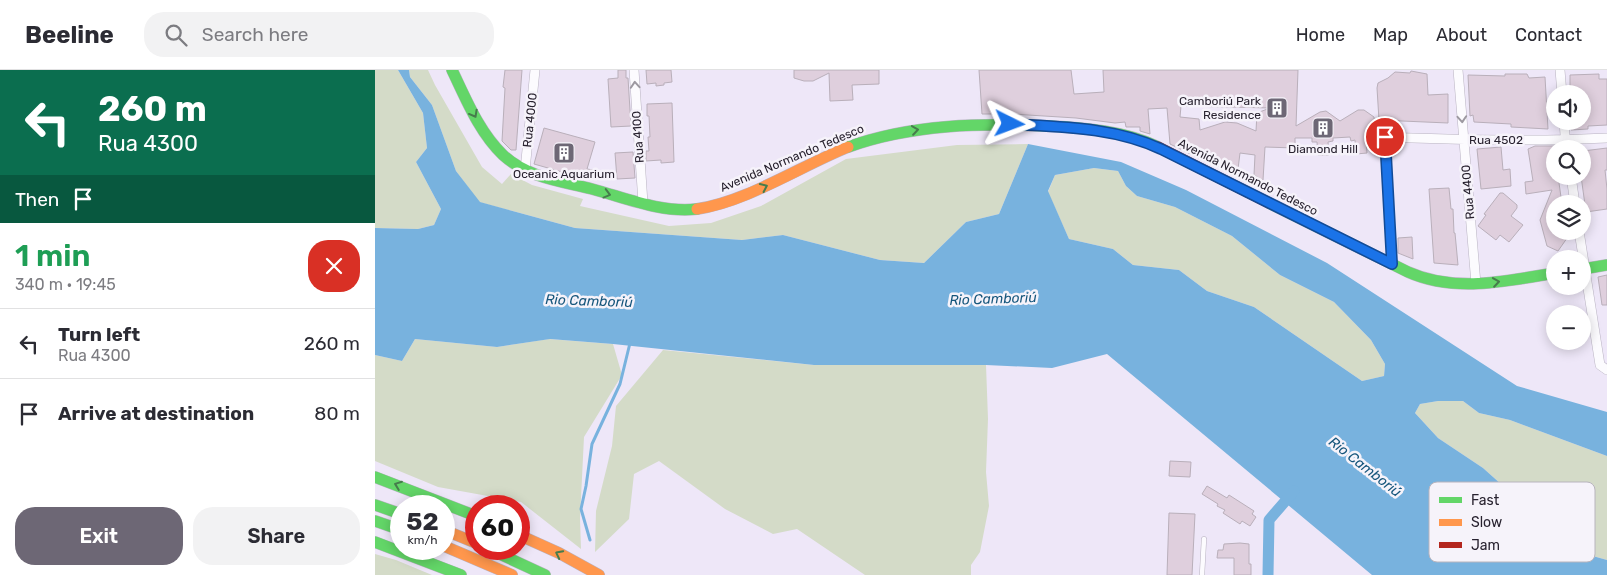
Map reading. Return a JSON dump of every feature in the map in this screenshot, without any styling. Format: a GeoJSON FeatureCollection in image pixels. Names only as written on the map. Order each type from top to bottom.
{"type":"FeatureCollection","features":[{"type":"Feature","properties":{"kind":"main road","name":"Avenida Normando Tedesco"},"geometry":{"type":"LineString","coordinates":[[453,70],[471,109],[493,143],[513,164],[547,178],[665,208],[688,210],[710,206],[750,193],[850,146],[901,132],[966,124],[1077,128],[1124,135],[1151,144],[1392,264],[1431,280],[1476,284],[1546,274]]}},
{"type":"Feature","properties":{"kind":"main road"},"geometry":{"type":"LineString","coordinates":[[1591,268],[1607,265]]}},
{"type":"Feature","properties":{"kind":"main road"},"geometry":{"type":"LineString","coordinates":[[375,477],[465,512]]}},
{"type":"Feature","properties":{"kind":"main road"},"geometry":{"type":"LineString","coordinates":[[375,505],[390,510]]}},
{"type":"Feature","properties":{"kind":"main road"},"geometry":{"type":"LineString","coordinates":[[375,521],[390,526]]}},
{"type":"Feature","properties":{"kind":"main road"},"geometry":{"type":"LineString","coordinates":[[530,540],[599,575]]}},
{"type":"Feature","properties":{"kind":"main road"},"geometry":{"type":"LineString","coordinates":[[375,542],[461,575]]}},
{"type":"Feature","properties":{"kind":"main road"},"geometry":{"type":"LineString","coordinates":[[455,551],[512,575]]}},
{"type":"Feature","properties":{"kind":"main road"},"geometry":{"type":"LineString","coordinates":[[513,560],[545,575]]}},
{"type":"Feature","properties":{"kind":"street","name":"Rua 4000"},"geometry":{"type":"LineString","coordinates":[[525,170],[535,70]]}},
{"type":"Feature","properties":{"kind":"street","name":"Rua 4100"},"geometry":{"type":"LineString","coordinates":[[633,70],[643,203]]}},
{"type":"Feature","properties":{"kind":"street","name":"Rua 4400"},"geometry":{"type":"LineString","coordinates":[[1458,70],[1476,284]]}},
{"type":"Feature","properties":{"kind":"street"},"geometry":{"type":"LineString","coordinates":[[1560,70],[1561,85]]}},
{"type":"Feature","properties":{"kind":"street","name":"Rua 4502"},"geometry":{"type":"LineString","coordinates":[[1392,264],[1385,137],[1546,143]]}},
{"type":"Feature","properties":{"kind":"street","name":"Rua 4502"},"geometry":{"type":"LineString","coordinates":[[1591,140],[1607,138]]}},
{"type":"Feature","properties":{"kind":"street"},"geometry":{"type":"LineString","coordinates":[[1588,295],[1600,365],[1607,370]]}},
{"type":"Feature","properties":{"kind":"lane"},"geometry":{"type":"LineString","coordinates":[[1202,575],[1204,540]]}},
{"type":"Feature","properties":{"kind":"green space"},"geometry":{"type":"Polygon","coordinates":[[[375,70],[398,70],[423,113],[427,148],[416,162],[441,209],[434,225],[418,229],[375,228],[375,70]]]}},
{"type":"Feature","properties":{"kind":"green space"},"geometry":{"type":"Polygon","coordinates":[[[409,70],[428,70],[482,167],[502,184],[511,174],[532,185],[583,199],[580,206],[669,226],[711,223],[761,206],[846,159],[957,145],[1028,144],[999,214],[966,222],[924,263],[880,260],[783,235],[742,240],[575,228],[479,202],[456,171],[432,105],[410,77],[409,70]]]}},
{"type":"Feature","properties":{"kind":"green space"},"geometry":{"type":"Polygon","coordinates":[[[1094,168],[1118,171],[1126,186],[1137,196],[1175,207],[1232,236],[1280,275],[1334,302],[1371,340],[1385,364],[1384,376],[1362,381],[1254,307],[1207,291],[1179,270],[1133,265],[1113,249],[1069,239],[1048,192],[1055,175],[1094,168]]]}},
{"type":"Feature","properties":{"kind":"green space"},"geometry":{"type":"Polygon","coordinates":[[[415,339],[497,347],[549,339],[613,344],[622,375],[584,437],[580,518],[581,549],[530,509],[530,495],[482,495],[438,487],[375,461],[375,355],[402,361],[415,339]]]}},
{"type":"Feature","properties":{"kind":"green space"},"geometry":{"type":"Polygon","coordinates":[[[663,350],[814,365],[986,365],[988,419],[986,472],[989,506],[980,552],[971,565],[971,575],[865,575],[797,529],[773,534],[725,509],[659,461],[634,474],[629,519],[595,552],[596,511],[612,446],[616,406],[663,350]]]}},
{"type":"Feature","properties":{"kind":"green space"},"geometry":{"type":"Polygon","coordinates":[[[1438,401],[1463,401],[1479,413],[1510,420],[1607,456],[1607,560],[1595,557],[1595,482],[1499,482],[1483,468],[1438,438],[1415,413],[1420,404],[1438,401]]]}},
{"type":"Feature","properties":{"kind":"green space"},"geometry":{"type":"Polygon","coordinates":[[[375,554],[390,558],[390,560],[396,560],[432,575],[375,575],[375,554]]]}},
{"type":"Feature","properties":{"kind":"water","name":"Rio Camboriú"},"geometry":{"type":"Polygon","coordinates":[[[398,70],[409,70],[410,77],[432,105],[456,171],[480,202],[575,228],[742,240],[783,235],[880,260],[924,263],[966,222],[999,214],[1028,144],[1121,162],[1186,190],[1327,263],[1517,386],[1607,412],[1607,456],[1510,420],[1479,413],[1463,401],[1438,401],[1420,404],[1415,413],[1438,438],[1483,468],[1499,482],[1429,482],[1429,562],[1595,562],[1595,557],[1607,560],[1607,575],[1372,575],[1107,354],[1052,368],[986,365],[814,365],[550,339],[497,347],[415,339],[402,361],[375,355],[375,228],[418,229],[434,225],[441,209],[416,162],[427,148],[423,113],[398,70]],[[1094,168],[1055,175],[1048,191],[1069,239],[1113,249],[1133,265],[1179,270],[1207,291],[1254,307],[1362,381],[1384,376],[1385,364],[1371,340],[1334,302],[1280,275],[1232,236],[1175,207],[1137,196],[1126,186],[1118,171],[1094,168]]]}},
{"type":"Feature","properties":{"kind":"building"},"geometry":{"type":"Polygon","coordinates":[[[505,70],[522,70],[516,150],[511,150],[502,141],[505,70]]]}},
{"type":"Feature","properties":{"kind":"building"},"geometry":{"type":"Polygon","coordinates":[[[618,70],[626,70],[626,78],[628,78],[631,126],[611,127],[608,79],[618,78],[618,70]]]}},
{"type":"Feature","properties":{"kind":"building"},"geometry":{"type":"Polygon","coordinates":[[[646,70],[671,70],[672,82],[656,86],[656,83],[647,84],[646,70]]]}},
{"type":"Feature","properties":{"kind":"building"},"geometry":{"type":"Polygon","coordinates":[[[794,70],[879,70],[879,84],[852,85],[853,100],[830,101],[829,73],[813,81],[804,81],[794,78],[794,70]]]}},
{"type":"Feature","properties":{"kind":"building"},"geometry":{"type":"Polygon","coordinates":[[[979,70],[1071,70],[1074,94],[1104,92],[1103,70],[1298,70],[1296,126],[1320,112],[1326,111],[1340,121],[1358,110],[1364,110],[1374,117],[1375,136],[1371,136],[1371,140],[1366,140],[1367,153],[1356,154],[1355,140],[1351,141],[1350,137],[1333,138],[1333,141],[1328,142],[1329,155],[1318,155],[1317,142],[1312,142],[1312,138],[1295,138],[1295,148],[1265,147],[1263,180],[1254,175],[1255,155],[1240,153],[1238,169],[1215,166],[1170,144],[1167,108],[1148,109],[1150,134],[1140,131],[1140,127],[1126,127],[1125,122],[1115,123],[1076,118],[1012,114],[982,114],[979,70]],[[1181,106],[1180,117],[1199,119],[1200,130],[1225,122],[1237,123],[1256,131],[1257,113],[1270,108],[1181,106]]]}},
{"type":"Feature","properties":{"kind":"building"},"geometry":{"type":"Polygon","coordinates":[[[1411,71],[1427,74],[1428,95],[1448,94],[1448,123],[1379,120],[1378,83],[1395,72],[1410,73],[1411,71]]]}},
{"type":"Feature","properties":{"kind":"building"},"geometry":{"type":"Polygon","coordinates":[[[1505,74],[1527,74],[1529,78],[1545,77],[1546,129],[1511,127],[1511,124],[1474,122],[1473,115],[1470,116],[1468,75],[1505,76],[1505,74]]]}},
{"type":"Feature","properties":{"kind":"building"},"geometry":{"type":"Polygon","coordinates":[[[1599,74],[1599,79],[1607,79],[1607,125],[1591,126],[1591,85],[1570,85],[1570,75],[1599,74]]]}},
{"type":"Feature","properties":{"kind":"building"},"geometry":{"type":"Polygon","coordinates":[[[672,103],[674,162],[661,163],[661,160],[646,161],[646,151],[649,151],[648,137],[650,137],[647,104],[672,103]]]}},
{"type":"Feature","properties":{"kind":"building","name":"Oceanic Aquarium"},"geometry":{"type":"Polygon","coordinates":[[[544,128],[595,142],[587,169],[593,170],[590,180],[534,164],[544,128]]]}},
{"type":"Feature","properties":{"kind":"building"},"geometry":{"type":"Polygon","coordinates":[[[1535,146],[1546,146],[1546,185],[1559,185],[1561,195],[1550,195],[1552,190],[1526,194],[1525,182],[1533,181],[1528,149],[1535,146]]]}},
{"type":"Feature","properties":{"kind":"building"},"geometry":{"type":"Polygon","coordinates":[[[1501,147],[1503,170],[1510,169],[1511,186],[1481,189],[1477,149],[1501,147]]]}},
{"type":"Feature","properties":{"kind":"building"},"geometry":{"type":"Polygon","coordinates":[[[1607,148],[1607,170],[1605,170],[1607,209],[1591,211],[1591,195],[1584,195],[1582,185],[1591,185],[1591,150],[1607,148]]]}},
{"type":"Feature","properties":{"kind":"building"},"geometry":{"type":"Polygon","coordinates":[[[633,152],[635,178],[617,179],[615,153],[633,152]]]}},
{"type":"Feature","properties":{"kind":"building"},"geometry":{"type":"Polygon","coordinates":[[[1449,188],[1451,209],[1453,209],[1458,265],[1434,263],[1429,189],[1449,188]]]}},
{"type":"Feature","properties":{"kind":"building"},"geometry":{"type":"Polygon","coordinates":[[[1500,193],[1503,193],[1517,205],[1511,216],[1523,225],[1509,242],[1500,235],[1496,240],[1478,226],[1486,215],[1484,214],[1500,193]]]}},
{"type":"Feature","properties":{"kind":"building"},"geometry":{"type":"Polygon","coordinates":[[[1546,205],[1546,240],[1566,240],[1559,250],[1547,246],[1540,220],[1546,205]]]}},
{"type":"Feature","properties":{"kind":"building"},"geometry":{"type":"Polygon","coordinates":[[[1412,237],[1413,259],[1398,253],[1398,238],[1412,237]]]}},
{"type":"Feature","properties":{"kind":"building"},"geometry":{"type":"Polygon","coordinates":[[[1607,275],[1607,305],[1602,305],[1598,277],[1607,275]]]}},
{"type":"Feature","properties":{"kind":"building"},"geometry":{"type":"Polygon","coordinates":[[[1170,461],[1191,462],[1190,477],[1169,476],[1170,461]]]}},
{"type":"Feature","properties":{"kind":"building"},"geometry":{"type":"Polygon","coordinates":[[[1207,486],[1227,498],[1229,495],[1254,511],[1252,514],[1256,517],[1250,526],[1242,521],[1240,524],[1223,513],[1225,510],[1202,494],[1207,486]]]}},
{"type":"Feature","properties":{"kind":"building"},"geometry":{"type":"Polygon","coordinates":[[[1169,513],[1195,514],[1192,575],[1167,575],[1169,513]]]}},
{"type":"Feature","properties":{"kind":"building"},"geometry":{"type":"Polygon","coordinates":[[[1224,544],[1249,544],[1251,575],[1234,575],[1234,558],[1217,558],[1218,550],[1223,550],[1224,544]]]}},
{"type":"Feature","properties":{"kind":"waterway"},"geometry":{"type":"LineString","coordinates":[[590,540],[581,509],[592,444],[620,384],[630,343]]}},
{"type":"Feature","properties":{"kind":"waterway"},"geometry":{"type":"LineString","coordinates":[[1268,575],[1269,520],[1294,491]]}},
{"type":"Feature","properties":{"kind":"traffic: fast"},"geometry":{"type":"LineString","coordinates":[[452,70],[480,126],[494,146],[513,163],[523,169],[545,178],[657,207],[684,210],[697,209]]}},
{"type":"Feature","properties":{"kind":"traffic: fast"},"geometry":{"type":"LineString","coordinates":[[848,147],[872,139],[922,129],[972,125],[1023,125],[1091,129],[1132,137],[1158,147]]}},
{"type":"Feature","properties":{"kind":"traffic: fast"},"geometry":{"type":"LineString","coordinates":[[1269,203],[1408,272],[1426,278],[1462,284],[1499,282],[1546,274]]}},
{"type":"Feature","properties":{"kind":"traffic: fast"},"geometry":{"type":"LineString","coordinates":[[1591,268],[1607,265]]}},
{"type":"Feature","properties":{"kind":"traffic: fast"},"geometry":{"type":"LineString","coordinates":[[375,477],[465,512]]}},
{"type":"Feature","properties":{"kind":"traffic: fast"},"geometry":{"type":"LineString","coordinates":[[375,505],[390,510]]}},
{"type":"Feature","properties":{"kind":"traffic: fast"},"geometry":{"type":"LineString","coordinates":[[375,521],[390,526]]}},
{"type":"Feature","properties":{"kind":"traffic: fast"},"geometry":{"type":"LineString","coordinates":[[375,542],[461,575]]}},
{"type":"Feature","properties":{"kind":"traffic: fast"},"geometry":{"type":"LineString","coordinates":[[513,560],[545,575]]}},
{"type":"Feature","properties":{"kind":"traffic: slow"},"geometry":{"type":"LineString","coordinates":[[697,209],[735,199],[848,147]]}},
{"type":"Feature","properties":{"kind":"traffic: slow"},"geometry":{"type":"LineString","coordinates":[[455,534],[465,539]]}},
{"type":"Feature","properties":{"kind":"traffic: slow"},"geometry":{"type":"LineString","coordinates":[[530,540],[599,575]]}},
{"type":"Feature","properties":{"kind":"traffic: slow"},"geometry":{"type":"LineString","coordinates":[[455,551],[512,575]]}},
{"type":"Feature","properties":{"kind":"traffic: jam"},"geometry":{"type":"LineString","coordinates":[[1158,147],[1269,203]]}},
{"type":"Feature","properties":{"kind":"place","name":"Camboriú Park Residence"},"geometry":{"type":"Point","coordinates":[1277,108]}},
{"type":"Feature","properties":{"kind":"place","name":"Diamond Hill"},"geometry":{"type":"Point","coordinates":[1323,128]}},
{"type":"Feature","properties":{"kind":"place","name":"Oceanic Aquarium"},"geometry":{"type":"Point","coordinates":[564,153]}},
{"type":"Feature","properties":{"kind":"route"},"geometry":{"type":"LineString","coordinates":[[1010,124],[1096,130],[1138,139],[1392,264],[1385,137]]}}]}
